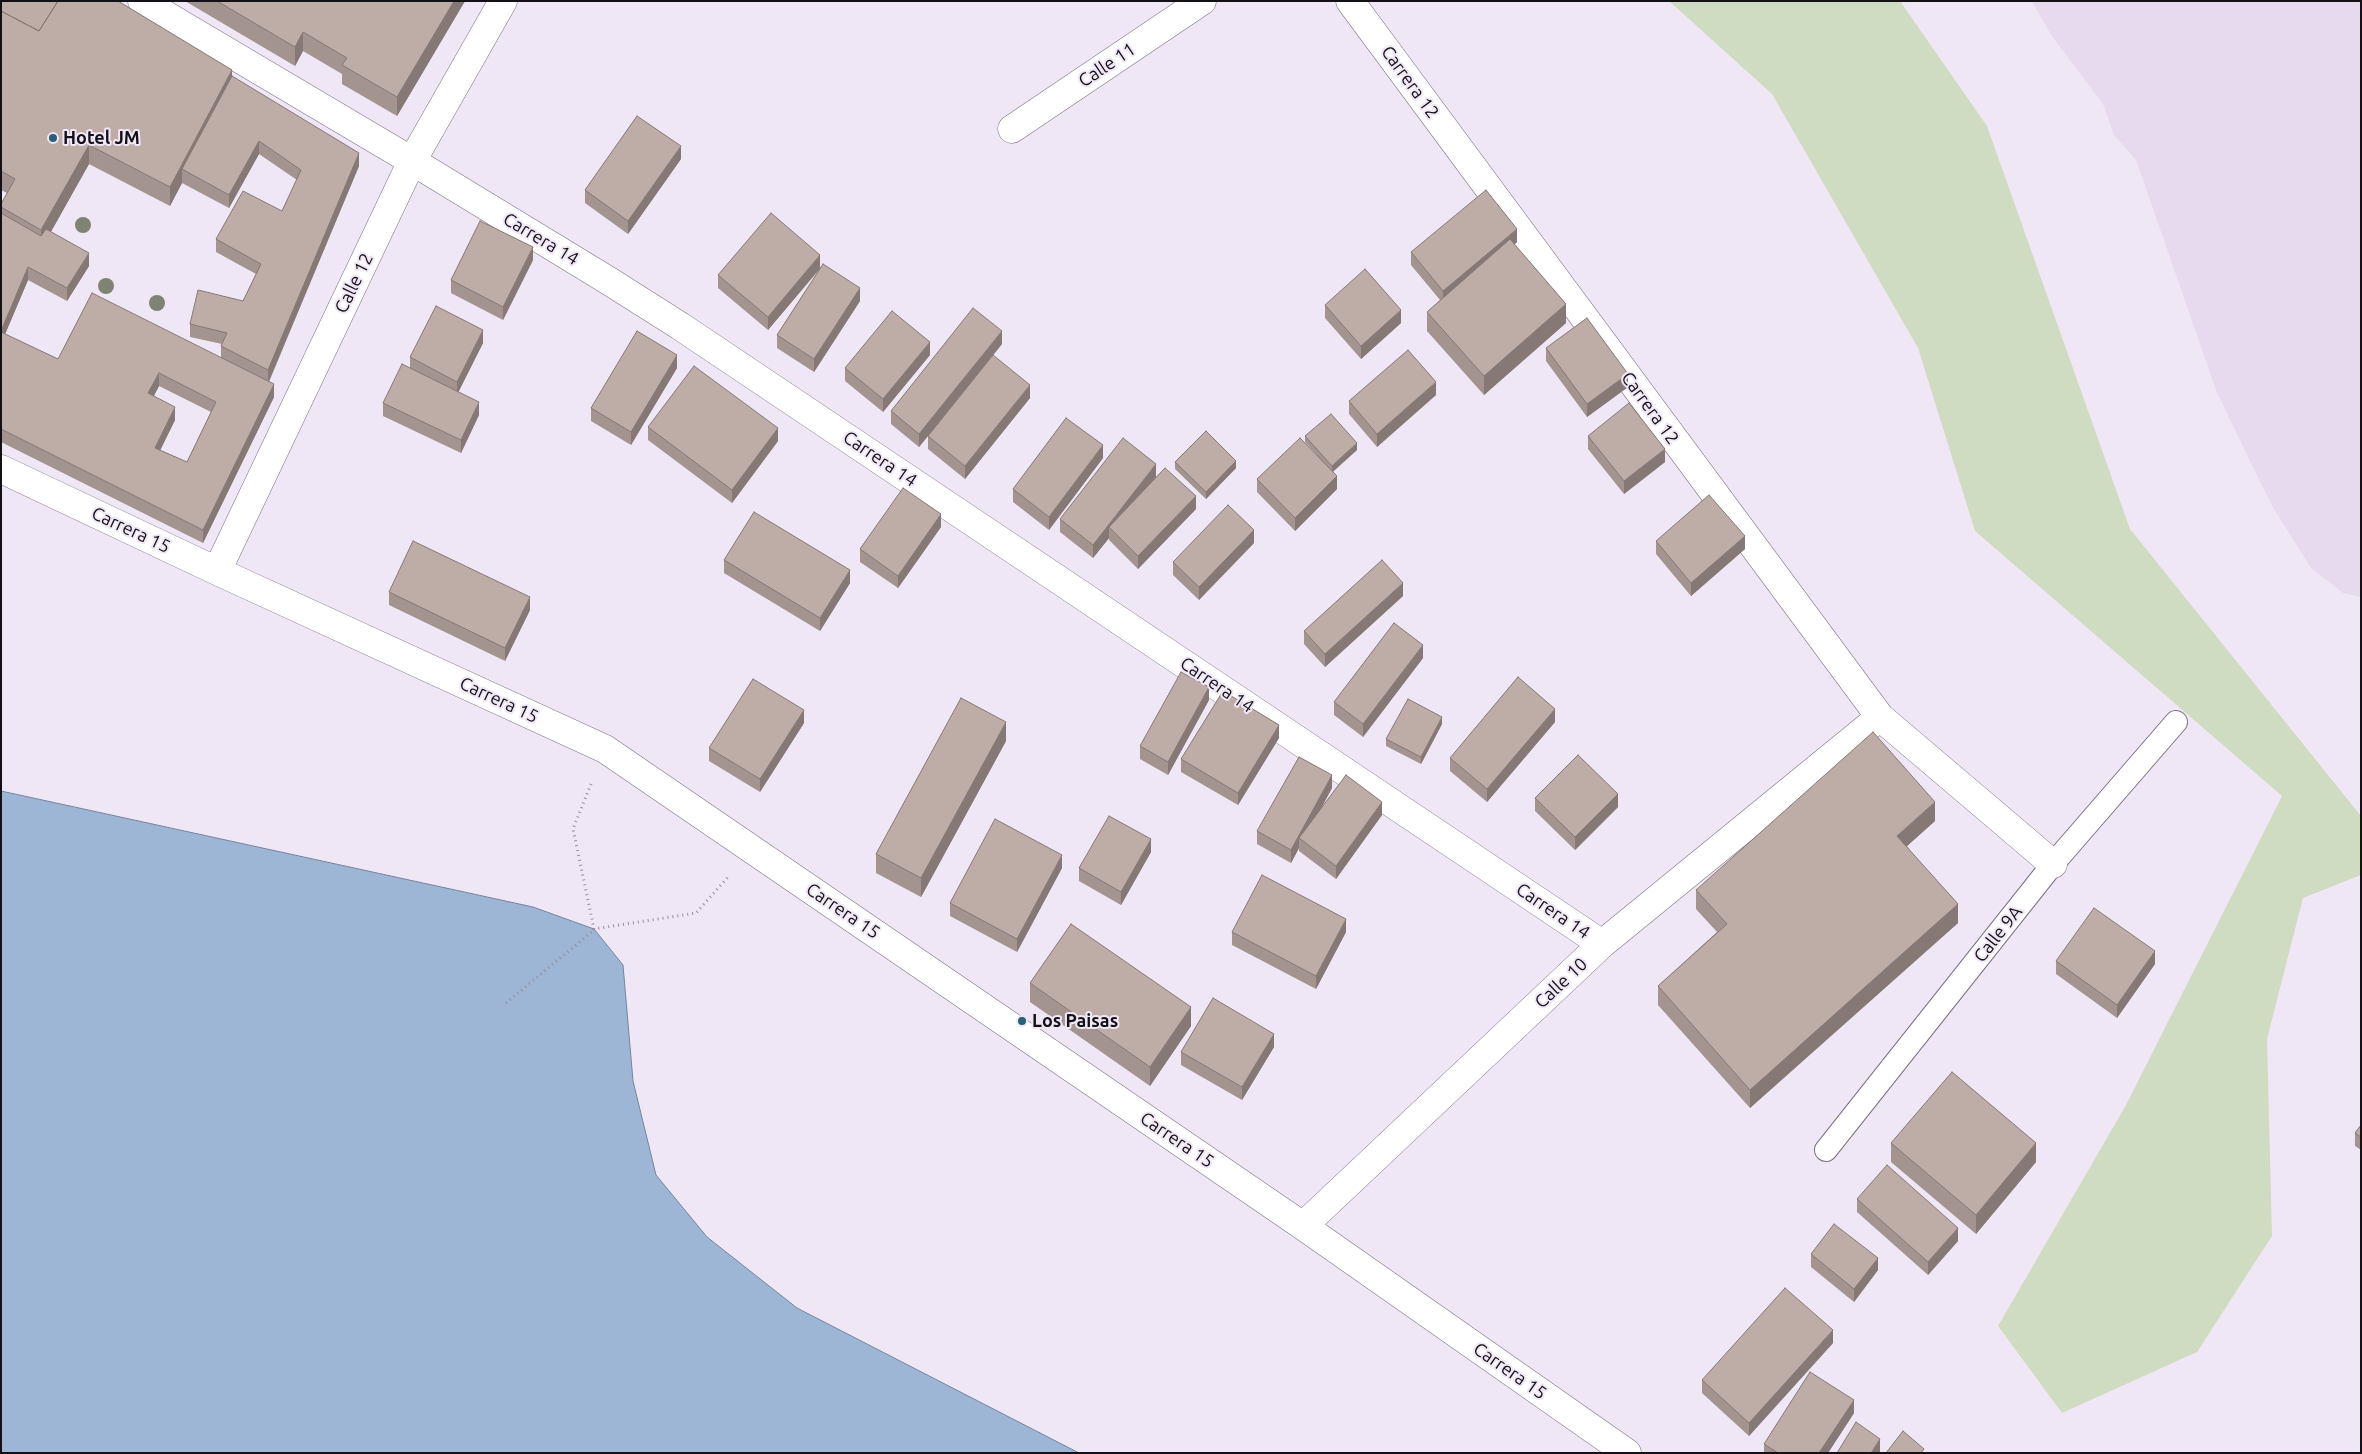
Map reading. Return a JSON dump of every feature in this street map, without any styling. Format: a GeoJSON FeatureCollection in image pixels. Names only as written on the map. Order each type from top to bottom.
{"type":"FeatureCollection","features":[{"type":"Feature","properties":{"kind":"street","name":"Carrera 14"},"geometry":{"type":"LineString","coordinates":[[142,1],[609,280],[773,387],[1602,944]]}},
{"type":"Feature","properties":{"kind":"street","name":"Calle 12"},"geometry":{"type":"LineString","coordinates":[[217,571],[412,161],[504,1]]}},
{"type":"Feature","properties":{"kind":"street","name":"Calle 11"},"geometry":{"type":"LineString","coordinates":[[1012,129],[1202,1]]}},
{"type":"Feature","properties":{"kind":"street","name":"Carrera 12"},"geometry":{"type":"LineString","coordinates":[[1350,1],[1880,718],[2053,864]]}},
{"type":"Feature","properties":{"kind":"street","name":"Carrera 15"},"geometry":{"type":"LineString","coordinates":[[1,469],[217,571],[605,749],[1303,1226],[1627,1453]]}},
{"type":"Feature","properties":{"kind":"street","name":"Calle 10"},"geometry":{"type":"LineString","coordinates":[[1303,1226],[1602,944],[1880,718]]}},
{"type":"Feature","properties":{"kind":"lane","name":"Calle 9A"},"geometry":{"type":"LineString","coordinates":[[1826,1150],[2053,864],[2176,722]]}},
{"type":"Feature","properties":{"kind":"path"},"geometry":{"type":"LineString","coordinates":[[594,929],[573,828],[605,749]]}},
{"type":"Feature","properties":{"kind":"path"},"geometry":{"type":"LineString","coordinates":[[506,1003],[594,929],[696,913],[752,849]]}},
{"type":"Feature","properties":{"kind":"shaded area"},"geometry":{"type":"Polygon","coordinates":[[[2032,1],[2361,1],[2361,597],[2343,593],[2311,568],[2272,506],[2217,393],[2136,160],[2114,135],[2103,104],[2051,35],[2032,1]]]}},
{"type":"Feature","properties":{"kind":"green space"},"geometry":{"type":"Polygon","coordinates":[[[1669,1],[1900,1],[1987,126],[2130,529],[2361,816],[2361,875],[2303,898],[2267,1039],[2272,1236],[2197,1352],[2062,1413],[1998,1326],[2126,1105],[2282,796],[1975,531],[1918,348],[1772,94],[1669,1]]]}},
{"type":"Feature","properties":{"kind":"water"},"geometry":{"type":"Polygon","coordinates":[[[1,791],[533,907],[594,929],[623,965],[633,1081],[656,1175],[707,1237],[797,1308],[1079,1453],[1,1453],[1,791]]]}},
{"type":"Feature","properties":{"kind":"building"},"geometry":{"type":"Polygon","coordinates":[[[1,1],[58,1],[39,31],[1,11],[1,1]]]}},
{"type":"Feature","properties":{"kind":"building"},"geometry":{"type":"Polygon","coordinates":[[[58,1],[118,1],[232,70],[170,187],[89,145],[41,230],[1,207],[15,179],[1,171],[1,11],[39,31],[58,1]]]}},
{"type":"Feature","properties":{"kind":"building"},"geometry":{"type":"Polygon","coordinates":[[[217,1],[454,1],[397,97],[342,65],[347,58],[303,32],[295,47],[217,1]]]}},
{"type":"Feature","properties":{"kind":"building"},"geometry":{"type":"Polygon","coordinates":[[[232,76],[359,153],[268,370],[221,346],[227,333],[190,324],[198,290],[243,301],[261,264],[216,239],[243,191],[282,211],[301,170],[259,141],[229,195],[182,169],[232,76]]]}},
{"type":"Feature","properties":{"kind":"building"},"geometry":{"type":"Polygon","coordinates":[[[637,116],[681,146],[628,221],[585,190],[637,116]]]}},
{"type":"Feature","properties":{"kind":"building"},"geometry":{"type":"Polygon","coordinates":[[[1486,190],[1517,229],[1443,291],[1411,252],[1486,190]]]}},
{"type":"Feature","properties":{"kind":"building"},"geometry":{"type":"Polygon","coordinates":[[[1,213],[41,236],[46,229],[89,253],[67,288],[28,267],[1,331],[1,213]]]}},
{"type":"Feature","properties":{"kind":"building"},"geometry":{"type":"Polygon","coordinates":[[[771,213],[820,255],[768,317],[718,275],[771,213]]]}},
{"type":"Feature","properties":{"kind":"building"},"geometry":{"type":"Polygon","coordinates":[[[480,221],[533,247],[503,307],[451,280],[480,221]]]}},
{"type":"Feature","properties":{"kind":"building"},"geometry":{"type":"Polygon","coordinates":[[[1510,239],[1566,304],[1484,376],[1427,312],[1510,239]]]}},
{"type":"Feature","properties":{"kind":"building"},"geometry":{"type":"Polygon","coordinates":[[[823,264],[860,288],[814,359],[777,335],[823,264]]]}},
{"type":"Feature","properties":{"kind":"building"},"geometry":{"type":"Polygon","coordinates":[[[1365,269],[1401,310],[1361,346],[1325,305],[1365,269]]]}},
{"type":"Feature","properties":{"kind":"building"},"geometry":{"type":"Polygon","coordinates":[[[92,293],[274,384],[203,530],[1,429],[1,332],[58,359],[92,293]],[[159,373],[148,393],[175,407],[155,448],[187,462],[216,402],[159,373]]]}},
{"type":"Feature","properties":{"kind":"building"},"geometry":{"type":"Polygon","coordinates":[[[436,306],[483,330],[457,382],[410,357],[436,306]]]}},
{"type":"Feature","properties":{"kind":"building"},"geometry":{"type":"Polygon","coordinates":[[[973,308],[1002,331],[919,434],[891,411],[973,308]]]}},
{"type":"Feature","properties":{"kind":"building"},"geometry":{"type":"Polygon","coordinates":[[[892,311],[930,342],[883,399],[845,368],[892,311]]]}},
{"type":"Feature","properties":{"kind":"building"},"geometry":{"type":"Polygon","coordinates":[[[1587,318],[1628,374],[1587,404],[1546,348],[1587,318]]]}},
{"type":"Feature","properties":{"kind":"building"},"geometry":{"type":"Polygon","coordinates":[[[637,331],[677,355],[631,432],[591,408],[637,331]]]}},
{"type":"Feature","properties":{"kind":"building"},"geometry":{"type":"Polygon","coordinates":[[[1408,350],[1436,382],[1377,434],[1349,401],[1408,350]]]}},
{"type":"Feature","properties":{"kind":"building"},"geometry":{"type":"Polygon","coordinates":[[[993,355],[1030,385],[965,466],[928,436],[993,355]]]}},
{"type":"Feature","properties":{"kind":"building"},"geometry":{"type":"Polygon","coordinates":[[[402,364],[479,402],[461,440],[383,403],[402,364]]]}},
{"type":"Feature","properties":{"kind":"building"},"geometry":{"type":"Polygon","coordinates":[[[694,366],[778,428],[732,490],[648,427],[694,366]]]}},
{"type":"Feature","properties":{"kind":"building"},"geometry":{"type":"Polygon","coordinates":[[[1629,403],[1665,449],[1624,481],[1588,436],[1629,403]]]}},
{"type":"Feature","properties":{"kind":"building"},"geometry":{"type":"Polygon","coordinates":[[[1331,414],[1357,443],[1332,466],[1305,436],[1331,414]]]}},
{"type":"Feature","properties":{"kind":"building"},"geometry":{"type":"Polygon","coordinates":[[[1066,418],[1103,445],[1049,517],[1013,489],[1066,418]]]}},
{"type":"Feature","properties":{"kind":"building"},"geometry":{"type":"Polygon","coordinates":[[[1206,431],[1236,461],[1206,492],[1175,462],[1206,431]]]}},
{"type":"Feature","properties":{"kind":"building"},"geometry":{"type":"Polygon","coordinates":[[[1123,438],[1156,464],[1093,545],[1060,519],[1123,438]]]}},
{"type":"Feature","properties":{"kind":"building"},"geometry":{"type":"Polygon","coordinates":[[[1300,438],[1337,476],[1295,518],[1257,479],[1300,438]]]}},
{"type":"Feature","properties":{"kind":"building"},"geometry":{"type":"Polygon","coordinates":[[[1165,468],[1196,496],[1138,556],[1109,527],[1165,468]]]}},
{"type":"Feature","properties":{"kind":"building"},"geometry":{"type":"Polygon","coordinates":[[[903,488],[941,514],[898,576],[860,549],[903,488]]]}},
{"type":"Feature","properties":{"kind":"building"},"geometry":{"type":"Polygon","coordinates":[[[1709,495],[1745,536],[1691,583],[1656,541],[1709,495]]]}},
{"type":"Feature","properties":{"kind":"building"},"geometry":{"type":"Polygon","coordinates":[[[1228,505],[1254,530],[1199,587],[1173,562],[1228,505]]]}},
{"type":"Feature","properties":{"kind":"building"},"geometry":{"type":"Polygon","coordinates":[[[754,512],[850,570],[820,618],[724,560],[754,512]]]}},
{"type":"Feature","properties":{"kind":"building"},"geometry":{"type":"Polygon","coordinates":[[[413,541],[530,597],[505,648],[389,592],[413,541]]]}},
{"type":"Feature","properties":{"kind":"building"},"geometry":{"type":"Polygon","coordinates":[[[1382,560],[1403,583],[1325,654],[1304,631],[1382,560]]]}},
{"type":"Feature","properties":{"kind":"building"},"geometry":{"type":"Polygon","coordinates":[[[1394,623],[1423,645],[1363,724],[1334,702],[1394,623]]]}},
{"type":"Feature","properties":{"kind":"building"},"geometry":{"type":"Polygon","coordinates":[[[1181,672],[1209,687],[1168,762],[1140,746],[1181,672]]]}},
{"type":"Feature","properties":{"kind":"building"},"geometry":{"type":"Polygon","coordinates":[[[1518,677],[1555,709],[1487,789],[1450,758],[1518,677]]]}},
{"type":"Feature","properties":{"kind":"building"},"geometry":{"type":"Polygon","coordinates":[[[753,679],[804,710],[760,779],[709,748],[753,679]]]}},
{"type":"Feature","properties":{"kind":"building"},"geometry":{"type":"Polygon","coordinates":[[[1223,691],[1279,725],[1238,793],[1181,759],[1223,691]]]}},
{"type":"Feature","properties":{"kind":"building"},"geometry":{"type":"Polygon","coordinates":[[[961,698],[1006,722],[921,878],[876,854],[961,698]]]}},
{"type":"Feature","properties":{"kind":"building"},"geometry":{"type":"Polygon","coordinates":[[[1408,699],[1442,717],[1421,757],[1386,739],[1408,699]]]}},
{"type":"Feature","properties":{"kind":"building"},"geometry":{"type":"Polygon","coordinates":[[[1873,732],[1935,802],[1897,836],[1958,904],[1750,1090],[1658,986],[1727,924],[1696,890],[1873,732]]]}},
{"type":"Feature","properties":{"kind":"building"},"geometry":{"type":"Polygon","coordinates":[[[1578,755],[1618,794],[1575,837],[1535,798],[1578,755]]]}},
{"type":"Feature","properties":{"kind":"building"},"geometry":{"type":"Polygon","coordinates":[[[1299,757],[1332,775],[1291,850],[1257,831],[1299,757]]]}},
{"type":"Feature","properties":{"kind":"building"},"geometry":{"type":"Polygon","coordinates":[[[1346,775],[1382,802],[1336,866],[1299,838],[1346,775]]]}},
{"type":"Feature","properties":{"kind":"building"},"geometry":{"type":"Polygon","coordinates":[[[1109,816],[1151,839],[1121,892],[1079,868],[1109,816]]]}},
{"type":"Feature","properties":{"kind":"building"},"geometry":{"type":"Polygon","coordinates":[[[995,819],[1062,855],[1017,939],[950,903],[995,819]]]}},
{"type":"Feature","properties":{"kind":"building"},"geometry":{"type":"Polygon","coordinates":[[[1262,875],[1346,919],[1316,976],[1232,932],[1262,875]]]}},
{"type":"Feature","properties":{"kind":"building"},"geometry":{"type":"Polygon","coordinates":[[[2094,908],[2155,951],[2117,1005],[2056,961],[2094,908]]]}},
{"type":"Feature","properties":{"kind":"building"},"geometry":{"type":"Polygon","coordinates":[[[1071,924],[1191,1007],[1150,1067],[1030,983],[1071,924]]]}},
{"type":"Feature","properties":{"kind":"building"},"geometry":{"type":"Polygon","coordinates":[[[1213,998],[1274,1034],[1242,1087],[1181,1052],[1213,998]]]}},
{"type":"Feature","properties":{"kind":"building"},"geometry":{"type":"Polygon","coordinates":[[[1952,1072],[2036,1143],[1976,1215],[1891,1143],[1952,1072]]]}},
{"type":"Feature","properties":{"kind":"building"},"geometry":{"type":"Polygon","coordinates":[[[2361,1125],[2361,1137],[2355,1133],[2361,1125]]]}},
{"type":"Feature","properties":{"kind":"building"},"geometry":{"type":"Polygon","coordinates":[[[1887,1165],[1958,1228],[1928,1262],[1857,1199],[1887,1165]]]}},
{"type":"Feature","properties":{"kind":"building"},"geometry":{"type":"Polygon","coordinates":[[[1834,1224],[1878,1258],[1854,1289],[1811,1254],[1834,1224]]]}},
{"type":"Feature","properties":{"kind":"building"},"geometry":{"type":"Polygon","coordinates":[[[1785,1288],[1833,1330],[1749,1423],[1702,1380],[1785,1288]]]}},
{"type":"Feature","properties":{"kind":"building"},"geometry":{"type":"Polygon","coordinates":[[[1810,1372],[1854,1400],[1819,1453],[1778,1453],[1764,1444],[1810,1372]]]}},
{"type":"Feature","properties":{"kind":"building"},"geometry":{"type":"Polygon","coordinates":[[[1856,1422],[1880,1439],[1871,1453],[1837,1453],[1856,1422]]]}},
{"type":"Feature","properties":{"kind":"building"},"geometry":{"type":"Polygon","coordinates":[[[1903,1431],[1924,1449],[1921,1453],[1886,1453],[1903,1431]]]}},
{"type":"Feature","properties":{"kind":"place","name":"Hotel JM"},"geometry":{"type":"Point","coordinates":[53,138]}},
{"type":"Feature","properties":{"kind":"place","name":"Los Paisas"},"geometry":{"type":"Point","coordinates":[1022,1021]}}]}
